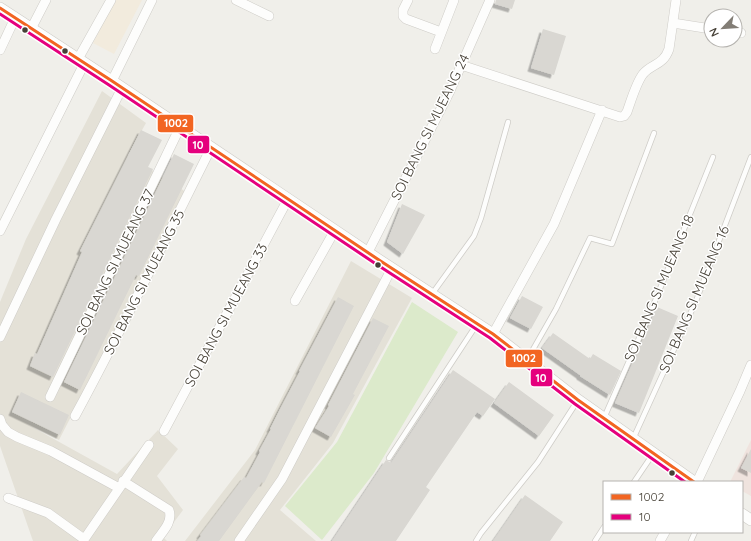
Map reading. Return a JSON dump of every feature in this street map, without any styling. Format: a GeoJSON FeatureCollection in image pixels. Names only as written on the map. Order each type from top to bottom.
{"type":"FeatureCollection","features":[{"type":"Feature","properties":{"kind":"street"},"geometry":{"type":"LineString","coordinates":[[32,28],[46,0]]}},
{"type":"Feature","properties":{"kind":"street"},"geometry":{"type":"LineString","coordinates":[[0,231],[110,0]]}},
{"type":"Feature","properties":{"kind":"street"},"geometry":{"type":"LineString","coordinates":[[112,81],[152,0]]}},
{"type":"Feature","properties":{"kind":"street"},"geometry":{"type":"LineString","coordinates":[[236,0],[270,16]]}},
{"type":"Feature","properties":{"kind":"street"},"geometry":{"type":"LineString","coordinates":[[408,0],[403,10],[403,16],[406,19],[441,32]]}},
{"type":"Feature","properties":{"kind":"street"},"geometry":{"type":"LineString","coordinates":[[435,49],[454,0]]}},
{"type":"Feature","properties":{"kind":"street","name":"SOI BANG SI MUEANG 24"},"geometry":{"type":"LineString","coordinates":[[368,252],[449,93],[490,0]]}},
{"type":"Feature","properties":{"kind":"street"},"geometry":{"type":"LineString","coordinates":[[461,65],[620,117],[624,116],[643,73],[664,60],[667,55],[676,0]]}},
{"type":"Feature","properties":{"kind":"street"},"geometry":{"type":"LineString","coordinates":[[0,8],[493,334],[578,400],[693,481]]}},
{"type":"Feature","properties":{"kind":"street"},"geometry":{"type":"LineString","coordinates":[[0,50],[15,18]]}},
{"type":"Feature","properties":{"kind":"street"},"geometry":{"type":"LineString","coordinates":[[673,23],[703,28]]}},
{"type":"Feature","properties":{"kind":"street"},"geometry":{"type":"LineString","coordinates":[[0,337],[56,219],[122,88]]}},
{"type":"Feature","properties":{"kind":"street"},"geometry":{"type":"LineString","coordinates":[[493,334],[554,224],[602,110]]}},
{"type":"Feature","properties":{"kind":"street","name":"SOI BANG SI MUEANG 37"},"geometry":{"type":"LineString","coordinates":[[50,397],[180,127]]}},
{"type":"Feature","properties":{"kind":"street","name":"SOI BANG SI MUEANG 35"},"geometry":{"type":"LineString","coordinates":[[75,416],[113,346],[150,268],[211,148]]}},
{"type":"Feature","properties":{"kind":"street","name":"SOI BANG SI MUEANG 33"},"geometry":{"type":"LineString","coordinates":[[164,431],[288,199]]}},
{"type":"Feature","properties":{"kind":"street"},"geometry":{"type":"LineString","coordinates":[[295,301],[335,230]]}},
{"type":"Feature","properties":{"kind":"street"},"geometry":{"type":"LineString","coordinates":[[239,541],[282,480],[392,268]]}},
{"type":"Feature","properties":{"kind":"street"},"geometry":{"type":"LineString","coordinates":[[697,481],[751,365]]}},
{"type":"Feature","properties":{"kind":"street"},"geometry":{"type":"LineString","coordinates":[[0,419],[2,425],[8,432],[17,437],[51,451],[169,510],[171,516],[168,524],[156,541]]}},
{"type":"Feature","properties":{"kind":"street"},"geometry":{"type":"LineString","coordinates":[[8,498],[48,513],[83,540],[149,445]]}},
{"type":"Feature","properties":{"kind":"lane"},"geometry":{"type":"LineString","coordinates":[[432,294],[474,236],[481,218],[508,122]]}},
{"type":"Feature","properties":{"kind":"lane"},"geometry":{"type":"LineString","coordinates":[[527,361],[556,309],[590,238],[612,244],[654,133]]}},
{"type":"Feature","properties":{"kind":"lane","name":"SOI BANG SI MUEANG 18"},"geometry":{"type":"LineString","coordinates":[[604,418],[650,311],[713,157]]}},
{"type":"Feature","properties":{"kind":"lane","name":"SOI BANG SI MUEANG 16"},"geometry":{"type":"LineString","coordinates":[[633,440],[696,301],[751,157]]}},
{"type":"Feature","properties":{"kind":"lane"},"geometry":{"type":"LineString","coordinates":[[389,458],[477,324]]}},
{"type":"Feature","properties":{"kind":"lane"},"geometry":{"type":"LineString","coordinates":[[476,541],[538,462],[578,400]]}},
{"type":"Feature","properties":{"kind":"lane"},"geometry":{"type":"LineString","coordinates":[[635,481],[653,454]]}},
{"type":"Feature","properties":{"kind":"lane"},"geometry":{"type":"LineString","coordinates":[[595,541],[603,529]]}},
{"type":"Feature","properties":{"kind":"shaded area"},"geometry":{"type":"Polygon","coordinates":[[[115,0],[142,0],[114,54],[93,43],[115,0]]]}},
{"type":"Feature","properties":{"kind":"shaded area"},"geometry":{"type":"Polygon","coordinates":[[[102,91],[146,123],[128,155],[186,192],[59,440],[25,423],[117,474],[158,430],[178,449],[157,476],[183,510],[163,537],[167,541],[33,541],[0,446],[0,302],[26,239],[102,91]]]}},
{"type":"Feature","properties":{"kind":"shaded area"},"geometry":{"type":"Polygon","coordinates":[[[351,261],[412,298],[333,443],[280,510],[316,541],[185,541],[255,450],[351,261]]]}},
{"type":"Feature","properties":{"kind":"shaded area"},"geometry":{"type":"Polygon","coordinates":[[[751,440],[751,496],[743,492],[743,481],[730,481],[751,440]]]}},
{"type":"Feature","properties":{"kind":"green space"},"geometry":{"type":"Polygon","coordinates":[[[412,302],[458,332],[374,473],[322,540],[285,506],[337,442],[412,302]]]}},
{"type":"Feature","properties":{"kind":"building"},"geometry":{"type":"Polygon","coordinates":[[[496,0],[515,0],[512,9],[495,4],[496,0]]]}},
{"type":"Feature","properties":{"kind":"building"},"geometry":{"type":"Polygon","coordinates":[[[543,29],[566,36],[554,75],[531,68],[543,29]]]}},
{"type":"Feature","properties":{"kind":"building"},"geometry":{"type":"Polygon","coordinates":[[[141,130],[162,140],[148,167],[153,169],[53,377],[30,366],[35,353],[37,354],[82,252],[80,251],[141,130]]]}},
{"type":"Feature","properties":{"kind":"building"},"geometry":{"type":"Polygon","coordinates":[[[174,154],[194,164],[139,276],[136,275],[80,390],[64,382],[174,154]]]}},
{"type":"Feature","properties":{"kind":"building"},"geometry":{"type":"Polygon","coordinates":[[[402,204],[425,215],[403,254],[387,242],[402,204]]]}},
{"type":"Feature","properties":{"kind":"building"},"geometry":{"type":"Polygon","coordinates":[[[522,296],[543,307],[531,329],[510,318],[522,296]]]}},
{"type":"Feature","properties":{"kind":"building"},"geometry":{"type":"Polygon","coordinates":[[[338,297],[354,306],[264,483],[262,482],[219,541],[197,541],[244,477],[246,478],[299,371],[338,297]]]}},
{"type":"Feature","properties":{"kind":"building"},"geometry":{"type":"Polygon","coordinates":[[[657,307],[678,316],[639,413],[615,403],[657,307]]]}},
{"type":"Feature","properties":{"kind":"building"},"geometry":{"type":"Polygon","coordinates":[[[373,318],[389,326],[353,394],[355,395],[331,437],[315,428],[329,406],[328,405],[373,318]]]}},
{"type":"Feature","properties":{"kind":"building"},"geometry":{"type":"Polygon","coordinates":[[[553,333],[590,359],[593,354],[621,371],[610,395],[580,376],[542,348],[553,333]]]}},
{"type":"Feature","properties":{"kind":"building"},"geometry":{"type":"Polygon","coordinates":[[[453,370],[495,399],[483,416],[477,412],[426,487],[430,490],[396,541],[332,541],[386,460],[391,463],[453,370]]]}},
{"type":"Feature","properties":{"kind":"building"},"geometry":{"type":"Polygon","coordinates":[[[509,382],[554,415],[539,436],[494,403],[509,382]]]}},
{"type":"Feature","properties":{"kind":"building"},"geometry":{"type":"Polygon","coordinates":[[[21,392],[69,415],[60,435],[12,412],[21,392]]]}},
{"type":"Feature","properties":{"kind":"building"},"geometry":{"type":"Polygon","coordinates":[[[751,449],[751,473],[741,468],[751,449]]]}},
{"type":"Feature","properties":{"kind":"building"},"geometry":{"type":"Polygon","coordinates":[[[525,495],[563,522],[550,541],[493,541],[525,495]]]}},
{"type":"Feature","properties":{"kind":"transit line","name":"1002"},"geometry":{"type":"LineString","coordinates":[[0,8],[493,334],[578,400],[693,481]]}},
{"type":"Feature","properties":{"kind":"transit line","name":"10"},"geometry":{"type":"LineString","coordinates":[[0,14],[490,338],[575,404],[684,481]]}}]}
